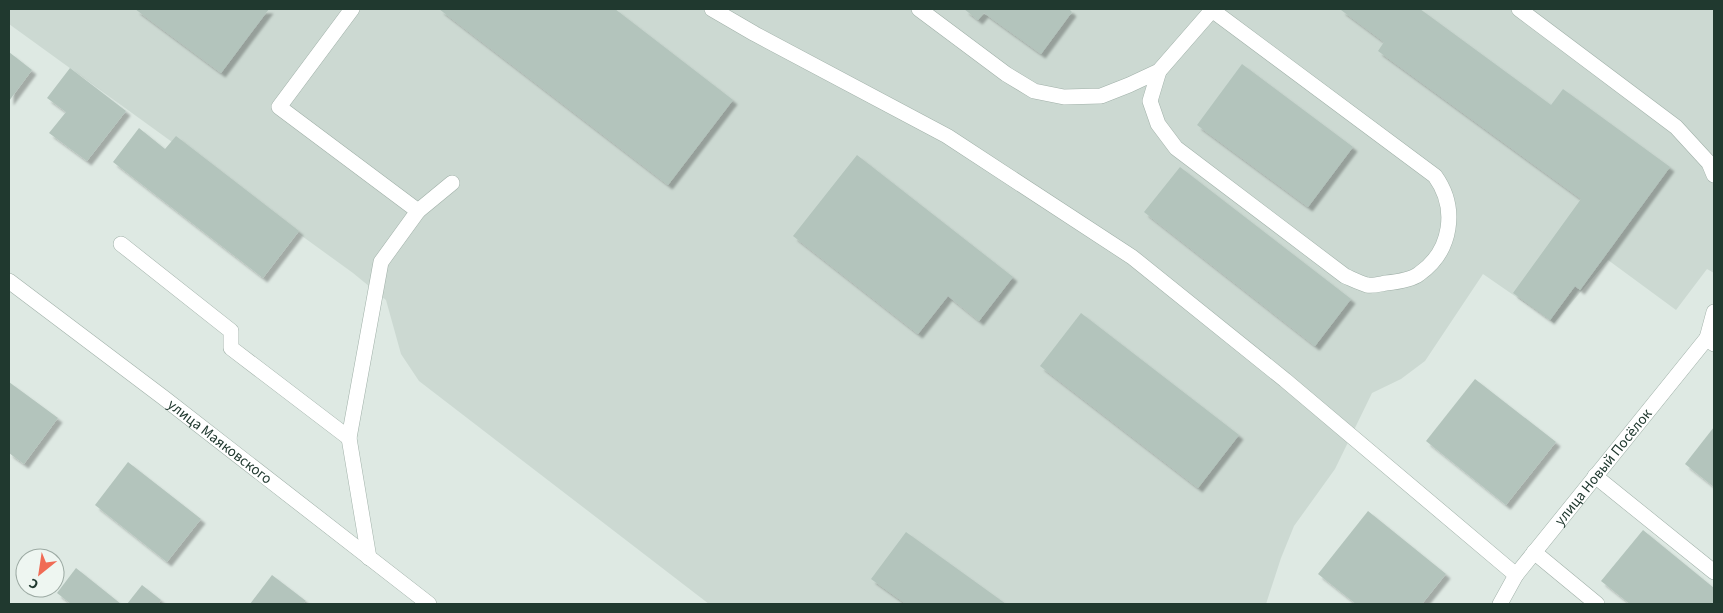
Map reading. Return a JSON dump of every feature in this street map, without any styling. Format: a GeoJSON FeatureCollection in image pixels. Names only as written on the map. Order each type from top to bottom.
{"type":"FeatureCollection","features":[{"type":"Feature","properties":{"kind":"street"},"geometry":{"type":"LineString","coordinates":[[352,9],[279,106],[418,211]]}},
{"type":"Feature","properties":{"kind":"street"},"geometry":{"type":"LineString","coordinates":[[712,9],[755,34],[947,136],[1132,257],[1285,380],[1516,575]]}},
{"type":"Feature","properties":{"kind":"street"},"geometry":{"type":"LineString","coordinates":[[919,9],[1006,74],[1034,90],[1064,97],[1100,96],[1158,71],[1212,9],[1435,176],[1442,187],[1450,213],[1447,239],[1436,258],[1419,275],[1395,282],[1368,285],[1346,276],[1176,148],[1158,124],[1150,101],[1158,71]]}},
{"type":"Feature","properties":{"kind":"street"},"geometry":{"type":"LineString","coordinates":[[1519,9],[1676,127],[1709,163],[1714,175]]}},
{"type":"Feature","properties":{"kind":"street"},"geometry":{"type":"LineString","coordinates":[[369,558],[349,438],[381,262],[418,211],[452,183]]}},
{"type":"Feature","properties":{"kind":"street"},"geometry":{"type":"LineString","coordinates":[[122,244],[231,331],[231,348],[349,438]]}},
{"type":"Feature","properties":{"kind":"street","name":"улица Маяковского"},"geometry":{"type":"LineString","coordinates":[[9,281],[164,398],[429,604]]}},
{"type":"Feature","properties":{"kind":"street"},"geometry":{"type":"LineString","coordinates":[[1711,341],[1714,312]]}},
{"type":"Feature","properties":{"kind":"street","name":"улица Новый Посёлок"},"geometry":{"type":"LineString","coordinates":[[1500,604],[1516,575],[1534,552],[1595,476],[1711,341]]}},
{"type":"Feature","properties":{"kind":"street"},"geometry":{"type":"LineString","coordinates":[[1595,476],[1714,572]]}},
{"type":"Feature","properties":{"kind":"street"},"geometry":{"type":"LineString","coordinates":[[1534,552],[1597,604]]}},
{"type":"Feature","properties":{"kind":"shaded area"},"geometry":{"type":"Polygon","coordinates":[[[9,9],[1714,9],[1714,273],[1707,269],[1676,310],[1608,260],[1554,323],[1483,274],[1425,361],[1401,379],[1372,393],[1335,469],[1294,526],[1266,604],[709,604],[419,381],[401,354],[386,300],[353,273],[9,24],[9,9]]]}},
{"type":"Feature","properties":{"kind":"building"},"geometry":{"type":"Polygon","coordinates":[[[135,9],[269,9],[221,73],[135,9]]]}},
{"type":"Feature","properties":{"kind":"building"},"geometry":{"type":"Polygon","coordinates":[[[439,9],[615,9],[733,100],[668,185],[439,9]]]}},
{"type":"Feature","properties":{"kind":"building"},"geometry":{"type":"Polygon","coordinates":[[[964,9],[1069,9],[1072,12],[1041,54],[984,13],[978,20],[964,9]]]}},
{"type":"Feature","properties":{"kind":"building"},"geometry":{"type":"Polygon","coordinates":[[[1342,9],[1420,9],[1551,105],[1563,89],[1670,167],[1580,290],[1575,286],[1550,320],[1513,293],[1581,199],[1378,51],[1384,42],[1342,9]]]}},
{"type":"Feature","properties":{"kind":"building"},"geometry":{"type":"Polygon","coordinates":[[[9,52],[32,70],[9,101],[9,52]]]}},
{"type":"Feature","properties":{"kind":"building"},"geometry":{"type":"Polygon","coordinates":[[[1242,64],[1353,147],[1308,207],[1197,125],[1242,64]]]}},
{"type":"Feature","properties":{"kind":"building"},"geometry":{"type":"Polygon","coordinates":[[[70,68],[126,111],[87,161],[49,133],[66,112],[47,98],[70,68]]]}},
{"type":"Feature","properties":{"kind":"building"},"geometry":{"type":"Polygon","coordinates":[[[139,128],[165,149],[176,136],[299,231],[263,278],[113,162],[139,128]]]}},
{"type":"Feature","properties":{"kind":"building"},"geometry":{"type":"Polygon","coordinates":[[[857,155],[1013,277],[979,321],[948,296],[918,334],[793,236],[857,155]]]}},
{"type":"Feature","properties":{"kind":"building"},"geometry":{"type":"Polygon","coordinates":[[[1180,167],[1351,299],[1315,346],[1144,212],[1180,167]]]}},
{"type":"Feature","properties":{"kind":"building"},"geometry":{"type":"Polygon","coordinates":[[[1081,313],[1239,435],[1198,488],[1040,366],[1081,313]]]}},
{"type":"Feature","properties":{"kind":"building"},"geometry":{"type":"Polygon","coordinates":[[[1475,379],[1556,442],[1506,505],[1426,441],[1475,379]]]}},
{"type":"Feature","properties":{"kind":"building"},"geometry":{"type":"Polygon","coordinates":[[[9,382],[58,418],[24,464],[9,453],[9,382]]]}},
{"type":"Feature","properties":{"kind":"building"},"geometry":{"type":"Polygon","coordinates":[[[1714,427],[1714,487],[1685,464],[1714,427]]]}},
{"type":"Feature","properties":{"kind":"building"},"geometry":{"type":"Polygon","coordinates":[[[128,462],[201,519],[167,562],[95,505],[128,462]]]}},
{"type":"Feature","properties":{"kind":"building"},"geometry":{"type":"Polygon","coordinates":[[[1368,511],[1446,574],[1422,604],[1356,604],[1318,574],[1368,511]]]}},
{"type":"Feature","properties":{"kind":"building"},"geometry":{"type":"Polygon","coordinates":[[[1643,530],[1714,588],[1714,604],[1630,604],[1601,581],[1643,530]]]}},
{"type":"Feature","properties":{"kind":"building"},"geometry":{"type":"Polygon","coordinates":[[[906,532],[1006,604],[906,604],[871,579],[906,532]]]}},
{"type":"Feature","properties":{"kind":"building"},"geometry":{"type":"Polygon","coordinates":[[[76,568],[121,604],[71,604],[63,598],[65,598],[65,582],[76,568]]]}},
{"type":"Feature","properties":{"kind":"building"},"geometry":{"type":"Polygon","coordinates":[[[272,575],[306,601],[303,604],[250,604],[272,575]]]}},
{"type":"Feature","properties":{"kind":"building"},"geometry":{"type":"Polygon","coordinates":[[[142,585],[161,600],[158,604],[127,604],[142,585]]]}}]}
